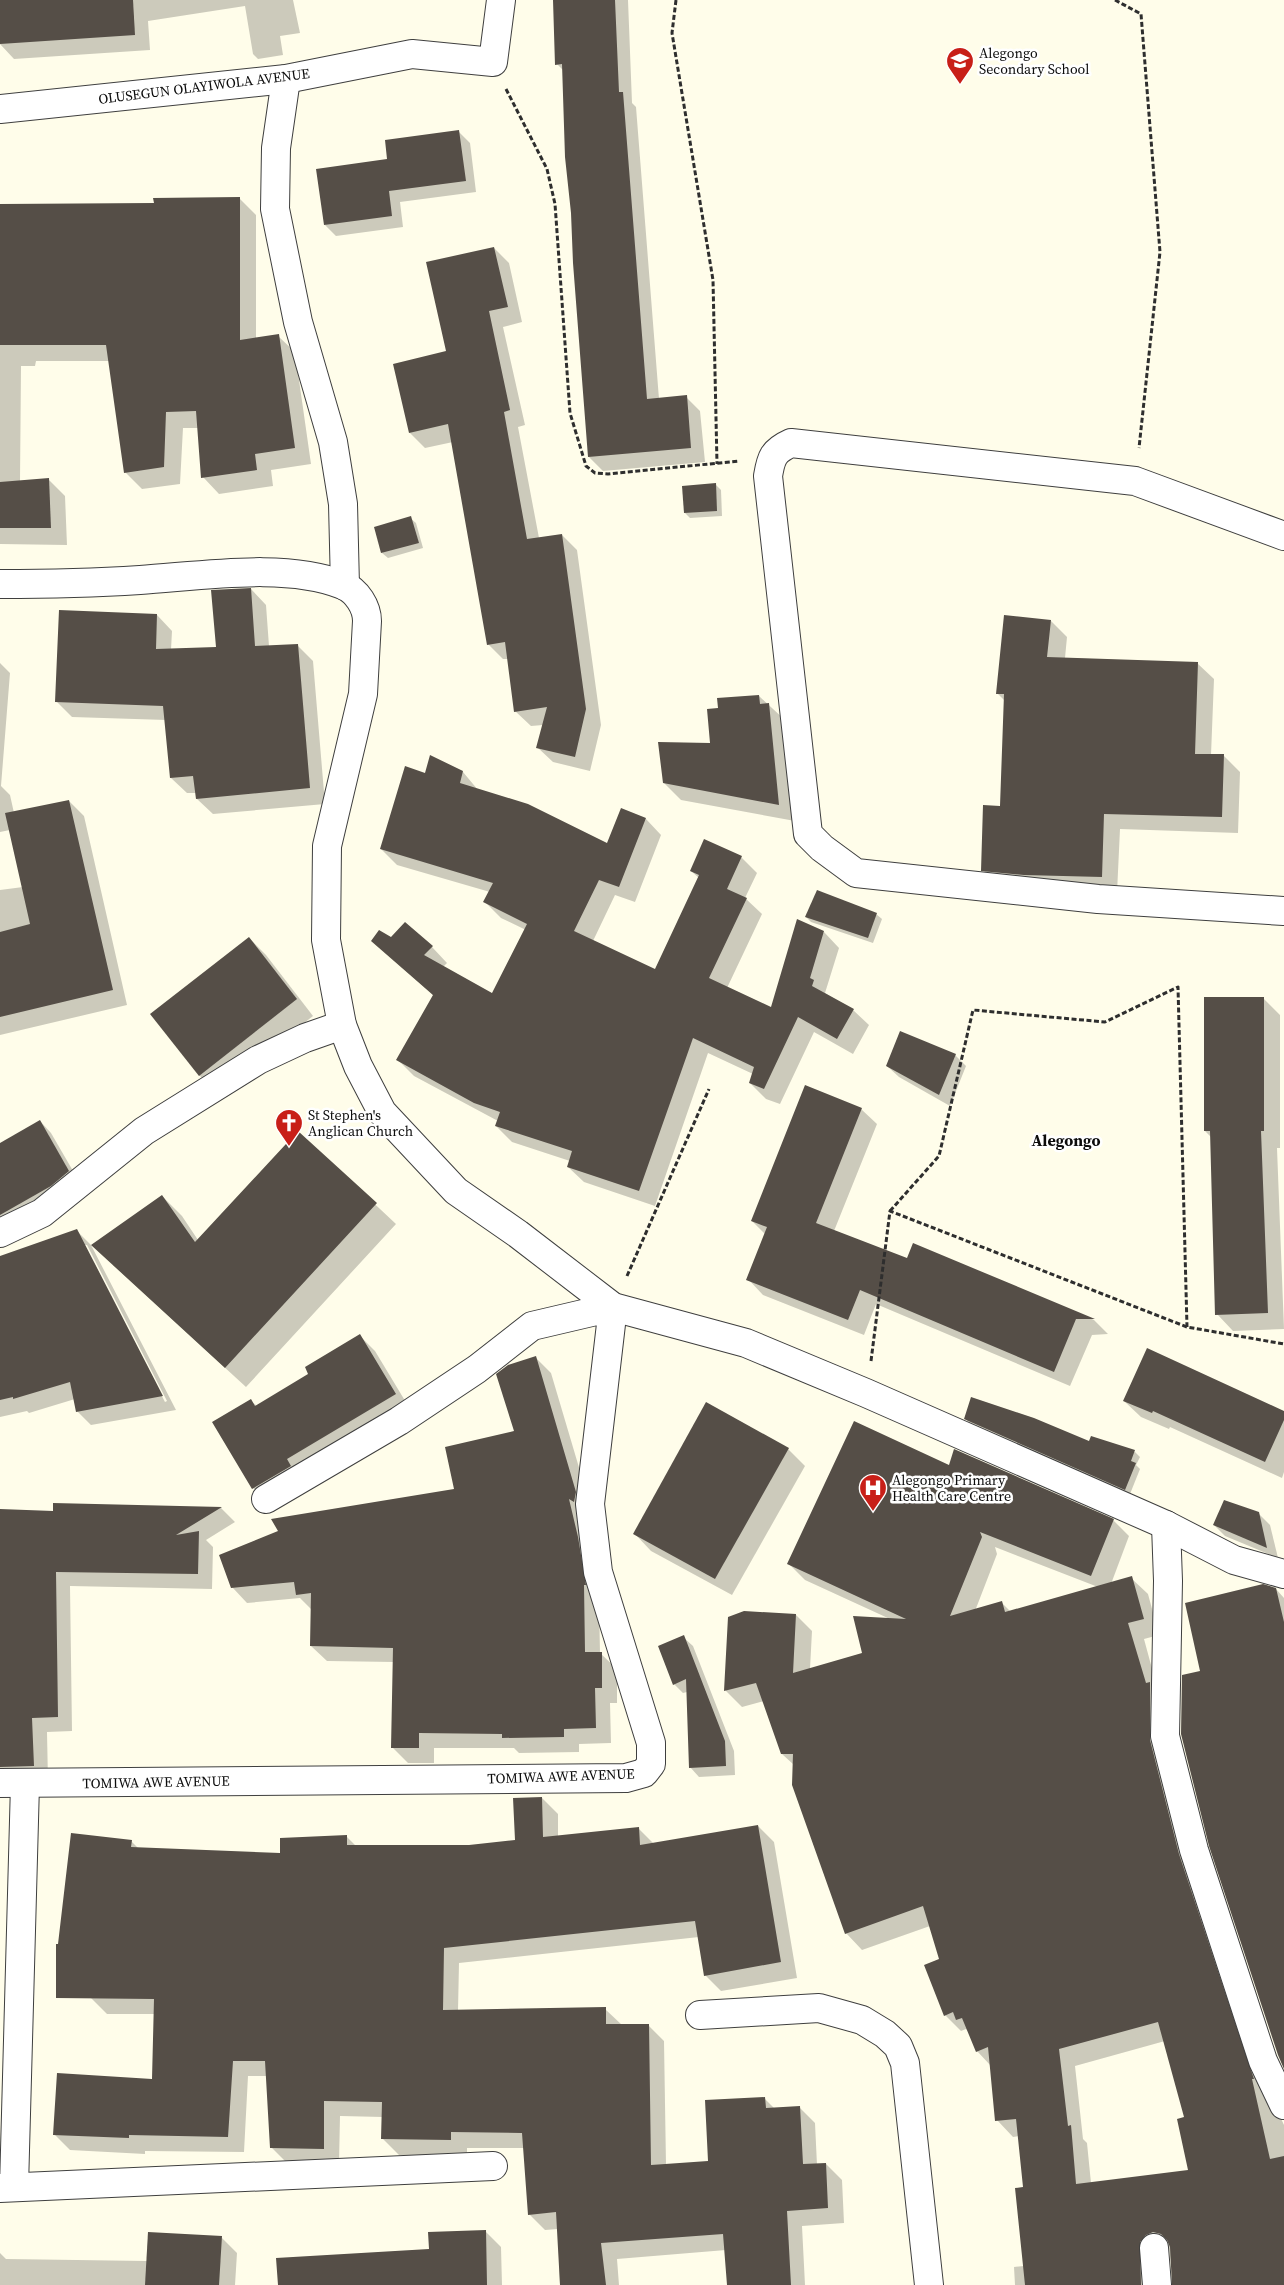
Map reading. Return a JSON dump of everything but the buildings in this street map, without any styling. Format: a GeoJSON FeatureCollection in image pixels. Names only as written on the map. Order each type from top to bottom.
{"type":"FeatureCollection","features":[{"type":"Feature","properties":{"kind":"street"},"geometry":{"type":"LineString","coordinates":[[493,62],[502,0]]}},
{"type":"Feature","properties":{"kind":"street","name":"OLUSEGUN OLAYIWOLA AVENUE"},"geometry":{"type":"LineString","coordinates":[[0,109],[286,79],[412,54],[493,62]]}},
{"type":"Feature","properties":{"kind":"street"},"geometry":{"type":"LineString","coordinates":[[286,79],[276,148],[275,209],[298,322],[333,442],[343,504],[345,586]]}},
{"type":"Feature","properties":{"kind":"street"},"geometry":{"type":"LineString","coordinates":[[1284,536],[1136,481],[791,443],[782,447],[771,457],[768,476],[808,834],[822,848],[856,873],[1098,899],[1284,911]]}},
{"type":"Feature","properties":{"kind":"street"},"geometry":{"type":"LineString","coordinates":[[0,584],[97,583],[282,571],[345,586],[367,610],[367,621],[363,694],[327,846],[326,940],[342,1025],[358,1066],[382,1112],[456,1191],[518,1234],[613,1307],[746,1344],[866,1394],[1166,1525],[1234,1560],[1284,1574]]}},
{"type":"Feature","properties":{"kind":"street"},"geometry":{"type":"LineString","coordinates":[[0,1233],[42,1213],[144,1131],[258,1060],[305,1038],[342,1025]]}},
{"type":"Feature","properties":{"kind":"street"},"geometry":{"type":"LineString","coordinates":[[266,1499],[399,1421],[476,1369],[532,1326],[613,1307]]}},
{"type":"Feature","properties":{"kind":"street","name":"TOMIWA AWE AVENUE"},"geometry":{"type":"LineString","coordinates":[[12,1783],[626,1778],[644,1774],[650,1764],[651,1743],[598,1572],[590,1504],[613,1307]]}},
{"type":"Feature","properties":{"kind":"street"},"geometry":{"type":"LineString","coordinates":[[1166,1525],[1168,1581],[1165,1736],[1194,1850],[1264,2061],[1284,2105]]}},
{"type":"Feature","properties":{"kind":"street"},"geometry":{"type":"LineString","coordinates":[[12,1783],[7,2187],[492,2166]]}},
{"type":"Feature","properties":{"kind":"street"},"geometry":{"type":"LineString","coordinates":[[700,2015],[819,2008],[862,2020],[885,2034],[898,2046],[905,2063],[929,2285]]}},
{"type":"Feature","properties":{"kind":"street"},"geometry":{"type":"LineString","coordinates":[[1154,2248],[1157,2285]]}},
{"type":"Feature","properties":{"kind":"path"},"geometry":{"type":"LineString","coordinates":[[493,62],[547,169],[555,204],[570,413],[586,466],[595,473],[608,474],[717,464],[712,280],[672,33],[676,0]]}},
{"type":"Feature","properties":{"kind":"path"},"geometry":{"type":"LineString","coordinates":[[1115,0],[1141,14],[1160,252],[1136,481]]}},
{"type":"Feature","properties":{"kind":"path"},"geometry":{"type":"LineString","coordinates":[[866,1394],[890,1211],[939,1156],[973,1010],[1105,1022],[1178,987],[1187,1327]]}},
{"type":"Feature","properties":{"kind":"path"},"geometry":{"type":"LineString","coordinates":[[613,1307],[709,1089]]}},
{"type":"Feature","properties":{"kind":"path"},"geometry":{"type":"LineString","coordinates":[[890,1211],[1187,1327],[1284,1344]]}},
{"type":"Feature","properties":{"kind":"place","name":"Alegongo Secondary School"},"geometry":{"type":"Point","coordinates":[960,85]}},
{"type":"Feature","properties":{"kind":"place","name":"St Stephen's Anglican Church"},"geometry":{"type":"Point","coordinates":[289,1147]}},
{"type":"Feature","properties":{"kind":"place","name":"Alegongo Primary Health Care Centre"},"geometry":{"type":"Point","coordinates":[873,1512]}},
{"type":"Feature","properties":{"kind":"district","name":"Alegongo"},"geometry":{"type":"Point","coordinates":[1066,1140]}}]}
